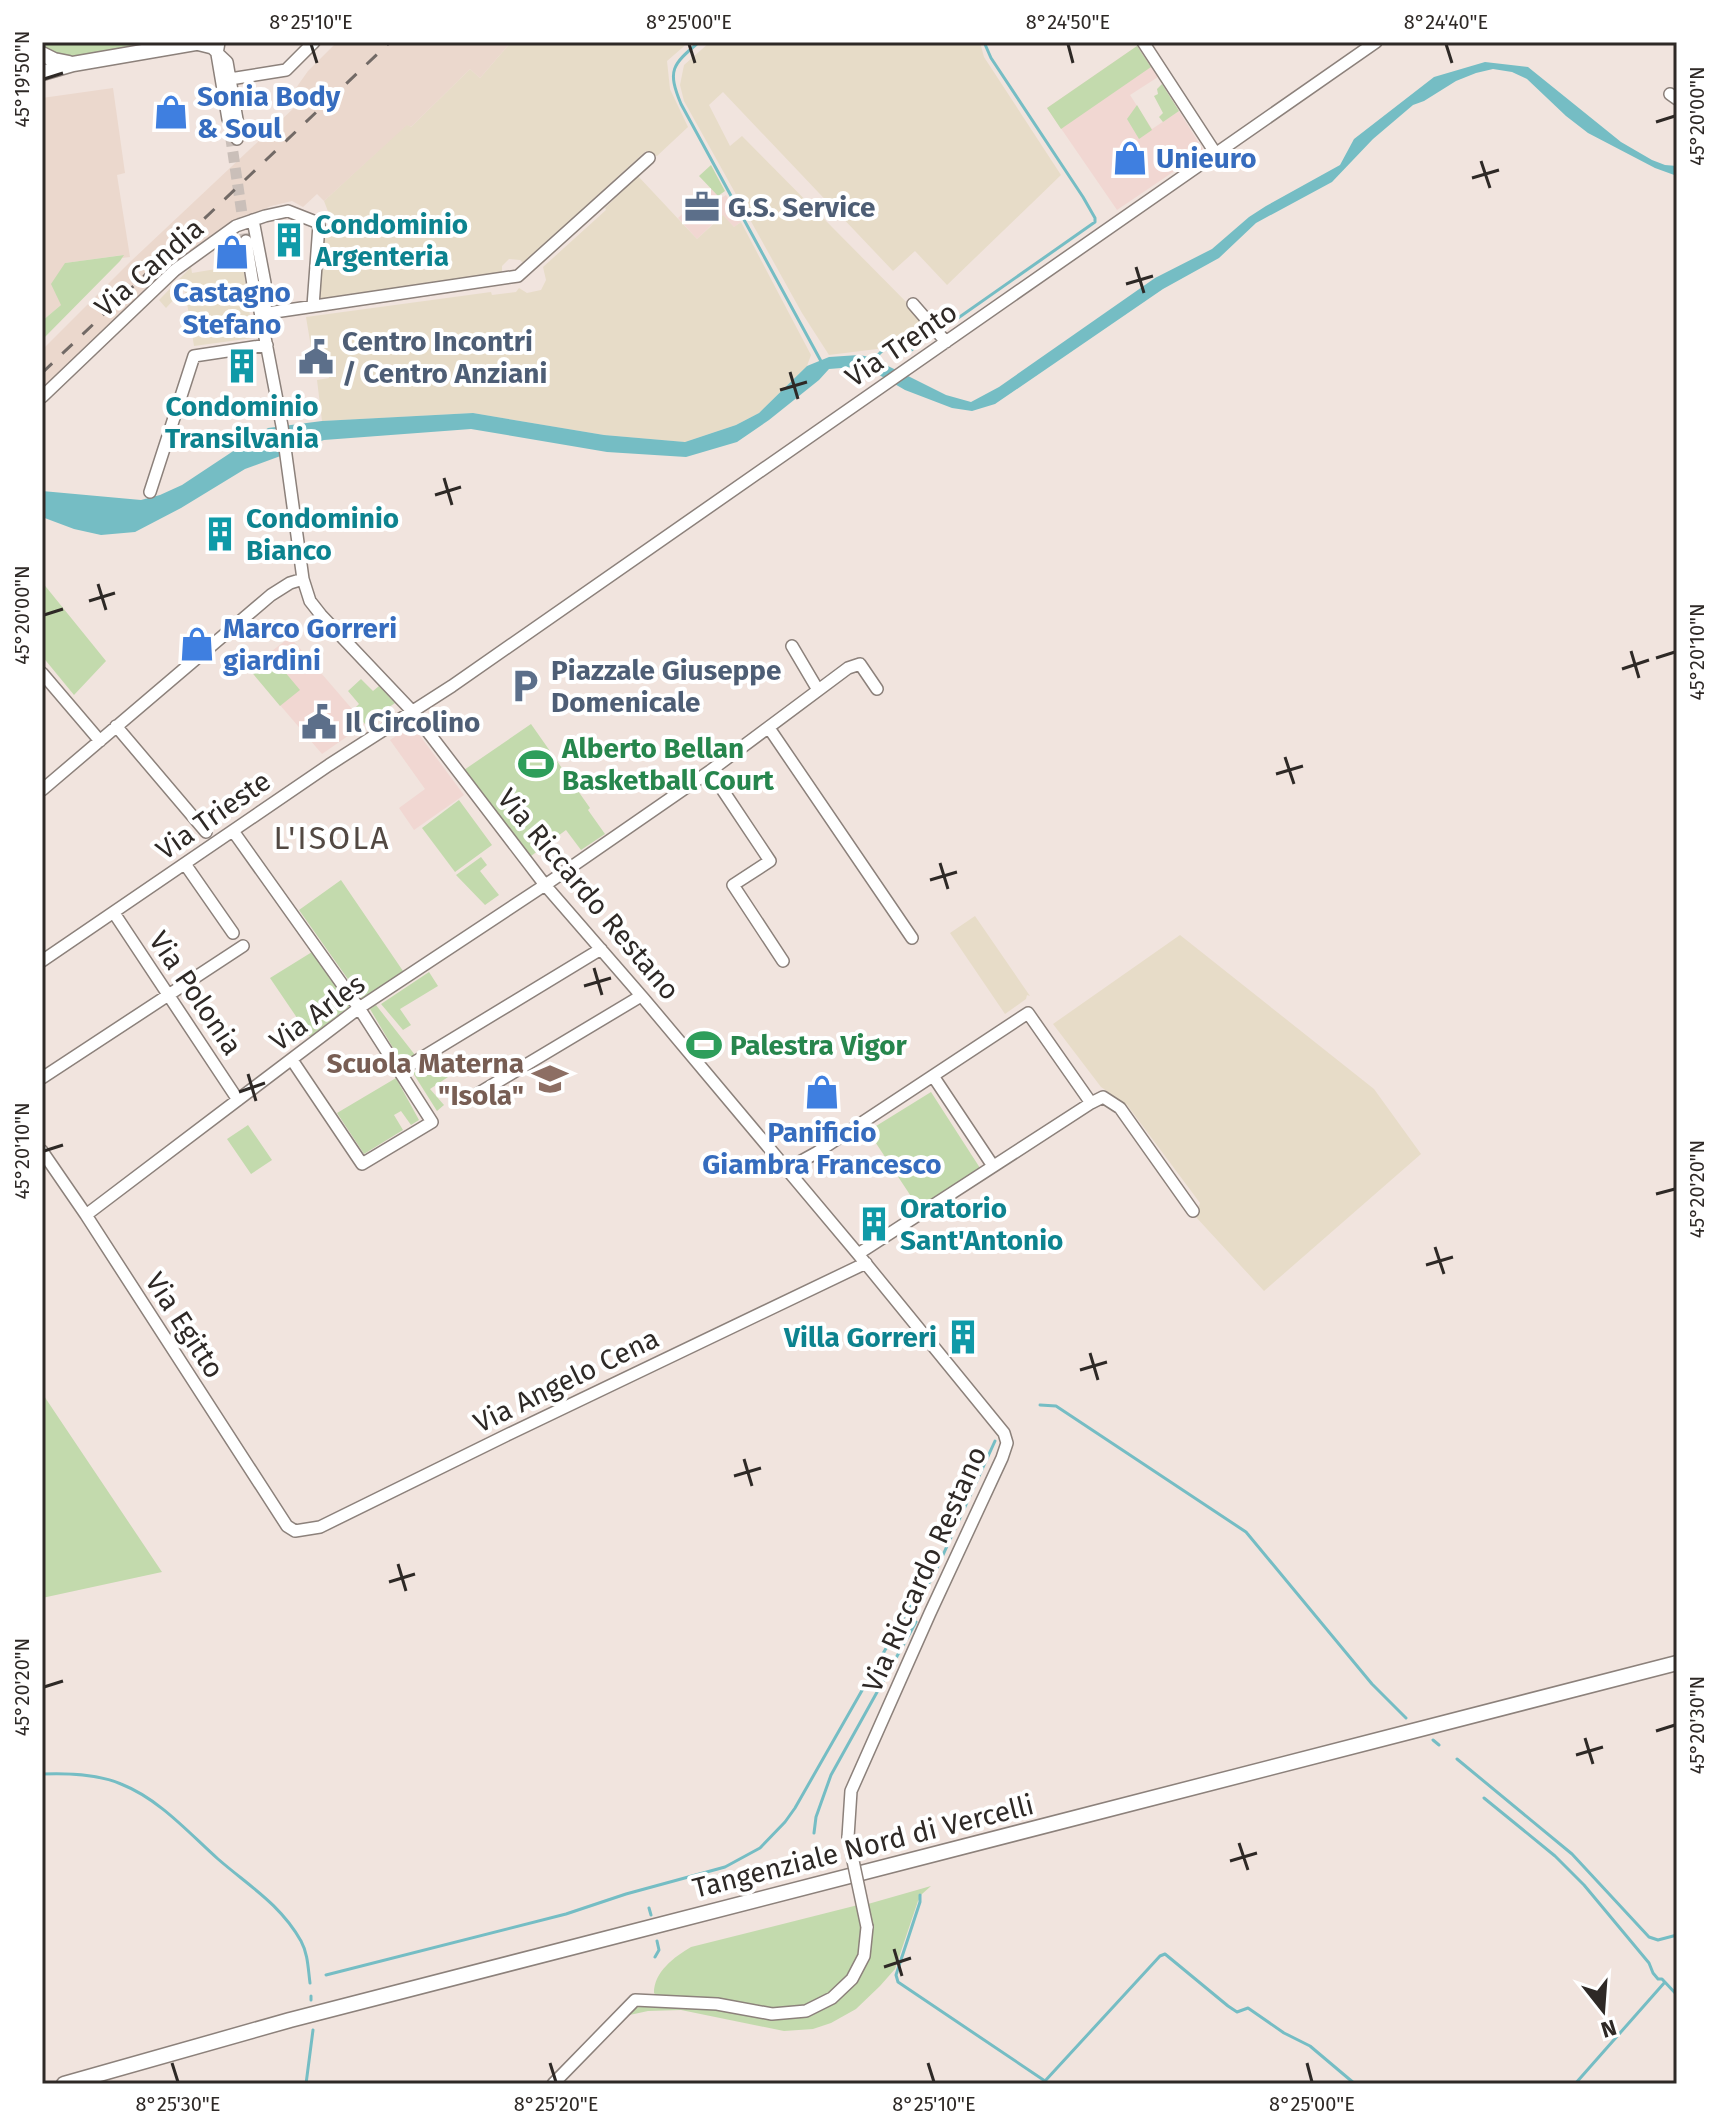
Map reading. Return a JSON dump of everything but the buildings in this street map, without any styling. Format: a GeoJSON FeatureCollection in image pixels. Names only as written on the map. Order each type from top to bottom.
{"type":"FeatureCollection","features":[{"type":"Feature","properties":{"kind":"main road"},"geometry":{"type":"LineString","coordinates":[[42,73],[73,64],[198,43]]}},
{"type":"Feature","properties":{"kind":"main road"},"geometry":{"type":"LineString","coordinates":[[42,54],[73,64]]}},
{"type":"Feature","properties":{"kind":"main road","name":"Tangenziale Nord di Vercelli"},"geometry":{"type":"LineString","coordinates":[[64,2084],[290,2020],[1677,1663]]}},
{"type":"Feature","properties":{"kind":"main road"},"geometry":{"type":"LineString","coordinates":[[79,2084],[95,2074]]}},
{"type":"Feature","properties":{"kind":"street"},"geometry":{"type":"LineString","coordinates":[[230,79],[286,70],[314,42]]}},
{"type":"Feature","properties":{"kind":"street"},"geometry":{"type":"LineString","coordinates":[[1143,42],[1216,154]]}},
{"type":"Feature","properties":{"kind":"street","name":"Via Trento"},"geometry":{"type":"LineString","coordinates":[[412,711],[910,366],[939,334],[1216,154],[1376,42]]}},
{"type":"Feature","properties":{"kind":"street"},"geometry":{"type":"LineString","coordinates":[[198,43],[218,48]]}},
{"type":"Feature","properties":{"kind":"street"},"geometry":{"type":"LineString","coordinates":[[218,48],[227,62],[239,131],[237,139]]}},
{"type":"Feature","properties":{"kind":"street"},"geometry":{"type":"LineString","coordinates":[[218,48],[228,119]]}},
{"type":"Feature","properties":{"kind":"street"},"geometry":{"type":"LineString","coordinates":[[260,312],[518,276],[649,158]]}},
{"type":"Feature","properties":{"kind":"street","name":"Via Candia"},"geometry":{"type":"LineString","coordinates":[[42,397],[175,270],[236,226],[253,220],[288,211],[319,225],[313,306]]}},
{"type":"Feature","properties":{"kind":"street","name":"Via Riccardo Restano"},"geometry":{"type":"LineString","coordinates":[[253,220],[265,283],[266,304],[260,312]]}},
{"type":"Feature","properties":{"kind":"street","name":"Via Riccardo Restano"},"geometry":{"type":"LineString","coordinates":[[246,241],[282,426],[303,579],[310,601],[412,711],[545,885],[862,1258],[1004,1433],[1007,1443],[851,1791],[848,1837],[867,1927],[864,1956],[852,1979],[832,1998],[806,2011],[772,2014],[717,2004],[635,2000],[553,2084]]}},
{"type":"Feature","properties":{"kind":"street"},"geometry":{"type":"LineString","coordinates":[[913,304],[939,334]]}},
{"type":"Feature","properties":{"kind":"street"},"geometry":{"type":"LineString","coordinates":[[150,492],[194,356],[267,345]]}},
{"type":"Feature","properties":{"kind":"street"},"geometry":{"type":"LineString","coordinates":[[42,790],[271,595],[303,579]]}},
{"type":"Feature","properties":{"kind":"street"},"geometry":{"type":"LineString","coordinates":[[792,646],[818,690]]}},
{"type":"Feature","properties":{"kind":"street","name":"Via Arles"},"geometry":{"type":"LineString","coordinates":[[86,1215],[359,1008],[710,771],[848,668],[860,664],[877,689]]}},
{"type":"Feature","properties":{"kind":"street"},"geometry":{"type":"LineString","coordinates":[[42,673],[100,741]]}},
{"type":"Feature","properties":{"kind":"street","name":"Via Trieste"},"geometry":{"type":"LineString","coordinates":[[42,961],[412,711]]}},
{"type":"Feature","properties":{"kind":"street"},"geometry":{"type":"LineString","coordinates":[[116,726],[206,832]]}},
{"type":"Feature","properties":{"kind":"street"},"geometry":{"type":"LineString","coordinates":[[769,728],[912,938]]}},
{"type":"Feature","properties":{"kind":"street"},"geometry":{"type":"LineString","coordinates":[[710,771],[770,861],[733,885],[783,961]]}},
{"type":"Feature","properties":{"kind":"street"},"geometry":{"type":"LineString","coordinates":[[233,831],[359,1008],[432,1122],[362,1164],[292,1060]]}},
{"type":"Feature","properties":{"kind":"street"},"geometry":{"type":"LineString","coordinates":[[185,864],[233,933]]}},
{"type":"Feature","properties":{"kind":"street","name":"Via Polonia"},"geometry":{"type":"LineString","coordinates":[[114,913],[238,1100]]}},
{"type":"Feature","properties":{"kind":"street"},"geometry":{"type":"LineString","coordinates":[[42,1078],[243,946]]}},
{"type":"Feature","properties":{"kind":"street"},"geometry":{"type":"LineString","coordinates":[[400,1071],[601,949]]}},
{"type":"Feature","properties":{"kind":"street"},"geometry":{"type":"LineString","coordinates":[[469,1099],[641,996]]}},
{"type":"Feature","properties":{"kind":"street"},"geometry":{"type":"LineString","coordinates":[[787,1169],[1028,1013],[1091,1103],[1103,1097],[1120,1108],[1193,1211]]}},
{"type":"Feature","properties":{"kind":"street"},"geometry":{"type":"LineString","coordinates":[[933,1076],[993,1166]]}},
{"type":"Feature","properties":{"kind":"street","name":"Via Angelo Cena"},"geometry":{"type":"LineString","coordinates":[[287,1526],[295,1531],[320,1527],[862,1258],[993,1166],[1091,1103]]}},
{"type":"Feature","properties":{"kind":"street","name":"Via Egitto"},"geometry":{"type":"LineString","coordinates":[[42,1151],[287,1526]]}},
{"type":"Feature","properties":{"kind":"shaded area"},"geometry":{"type":"Polygon","coordinates":[[[337,42],[511,42],[480,78],[470,69],[411,127],[407,125],[324,201],[317,194],[303,207],[292,201],[271,206],[232,224],[173,265],[42,391],[42,350],[130,262],[296,106],[291,95],[308,71],[337,42]]]}},
{"type":"Feature","properties":{"kind":"shaded area"},"geometry":{"type":"Polygon","coordinates":[[[511,42],[689,42],[667,61],[670,89],[688,127],[657,156],[646,151],[523,263],[509,259],[502,266],[502,272],[318,299],[322,237],[334,220],[324,201],[407,124],[411,127],[470,69],[480,78],[511,42]]]}},
{"type":"Feature","properties":{"kind":"shaded area"},"geometry":{"type":"Polygon","coordinates":[[[710,42],[980,42],[984,57],[1061,175],[947,285],[915,251],[893,271],[723,92],[709,105],[730,146],[742,136],[924,320],[926,332],[898,351],[885,348],[829,355],[802,313],[684,101],[680,85],[684,65],[710,42]]]}},
{"type":"Feature","properties":{"kind":"shaded area"},"geometry":{"type":"Polygon","coordinates":[[[1137,46],[1158,77],[1130,95],[1152,129],[1179,111],[1204,151],[1117,210],[1047,108],[1137,46]]]}},
{"type":"Feature","properties":{"kind":"shaded area"},"geometry":{"type":"Polygon","coordinates":[[[113,88],[125,173],[117,175],[130,257],[122,258],[123,255],[65,263],[61,305],[42,321],[42,98],[113,88]]]}},
{"type":"Feature","properties":{"kind":"shaded area"},"geometry":{"type":"Polygon","coordinates":[[[638,176],[697,239],[723,215],[734,227],[741,222],[811,355],[807,366],[759,413],[736,425],[685,442],[604,435],[473,413],[322,421],[317,380],[329,378],[324,346],[311,347],[306,317],[491,292],[492,295],[516,292],[519,288],[527,293],[541,290],[546,280],[543,267],[606,210],[638,176]]]}},
{"type":"Feature","properties":{"kind":"shaded area"},"geometry":{"type":"Polygon","coordinates":[[[710,188],[721,198],[726,195],[741,222],[734,227],[722,215],[697,239],[678,218],[710,188]]]}},
{"type":"Feature","properties":{"kind":"shaded area"},"geometry":{"type":"Polygon","coordinates":[[[240,242],[253,338],[194,346],[185,291],[166,308],[159,300],[191,267],[192,273],[216,269],[222,260],[215,253],[214,245],[240,242]]]}},
{"type":"Feature","properties":{"kind":"shaded area"},"geometry":{"type":"Polygon","coordinates":[[[290,637],[365,724],[322,754],[249,669],[290,637]]]}},
{"type":"Feature","properties":{"kind":"shaded area"},"geometry":{"type":"Polygon","coordinates":[[[412,725],[464,795],[414,830],[399,808],[425,789],[390,740],[412,725]]]}},
{"type":"Feature","properties":{"kind":"shaded area"},"geometry":{"type":"Polygon","coordinates":[[[975,916],[1030,996],[1027,995],[1005,1014],[950,933],[975,916]]]}},
{"type":"Feature","properties":{"kind":"shaded area"},"geometry":{"type":"Polygon","coordinates":[[[1180,935],[1374,1089],[1421,1154],[1264,1291],[1195,1216],[1200,1203],[1127,1105],[1101,1087],[1053,1024],[1180,935]]]}},
{"type":"Feature","properties":{"kind":"green space"},"geometry":{"type":"Polygon","coordinates":[[[42,42],[174,42],[70,58],[42,53],[42,42]]]}},
{"type":"Feature","properties":{"kind":"green space"},"geometry":{"type":"Polygon","coordinates":[[[1137,46],[1151,67],[1061,129],[1047,108],[1137,46]]]}},
{"type":"Feature","properties":{"kind":"green space"},"geometry":{"type":"Polygon","coordinates":[[[1162,84],[1179,111],[1163,122],[1159,117],[1163,113],[1154,96],[1162,84]]]}},
{"type":"Feature","properties":{"kind":"green space"},"geometry":{"type":"Polygon","coordinates":[[[1137,105],[1152,130],[1139,139],[1127,119],[1137,105]]]}},
{"type":"Feature","properties":{"kind":"green space"},"geometry":{"type":"Polygon","coordinates":[[[711,165],[725,191],[718,196],[699,176],[711,165]]]}},
{"type":"Feature","properties":{"kind":"green space"},"geometry":{"type":"Polygon","coordinates":[[[124,255],[42,340],[42,321],[61,305],[51,284],[65,263],[124,255]]]}},
{"type":"Feature","properties":{"kind":"green space"},"geometry":{"type":"Polygon","coordinates":[[[42,582],[106,661],[74,695],[42,656],[42,582]]]}},
{"type":"Feature","properties":{"kind":"green space"},"geometry":{"type":"Polygon","coordinates":[[[269,653],[300,690],[280,706],[249,669],[269,653]]]}},
{"type":"Feature","properties":{"kind":"green space"},"geometry":{"type":"Polygon","coordinates":[[[361,679],[373,691],[379,686],[395,703],[365,724],[353,710],[359,704],[348,691],[361,679]]]}},
{"type":"Feature","properties":{"kind":"green space"},"geometry":{"type":"Polygon","coordinates":[[[531,724],[605,834],[581,850],[566,830],[531,856],[464,770],[531,724]]]}},
{"type":"Feature","properties":{"kind":"green space"},"geometry":{"type":"Polygon","coordinates":[[[459,800],[492,845],[455,872],[422,828],[459,800]]]}},
{"type":"Feature","properties":{"kind":"green space"},"geometry":{"type":"Polygon","coordinates":[[[481,857],[487,865],[480,871],[499,895],[485,905],[456,875],[481,857]]]}},
{"type":"Feature","properties":{"kind":"green space"},"geometry":{"type":"Polygon","coordinates":[[[341,880],[403,971],[362,999],[299,910],[341,880]]]}},
{"type":"Feature","properties":{"kind":"green space"},"geometry":{"type":"Polygon","coordinates":[[[312,952],[350,1006],[310,1037],[270,978],[312,952]]]}},
{"type":"Feature","properties":{"kind":"green space"},"geometry":{"type":"Polygon","coordinates":[[[429,972],[438,986],[400,1009],[411,1025],[403,1030],[381,1004],[429,972]]]}},
{"type":"Feature","properties":{"kind":"green space"},"geometry":{"type":"Polygon","coordinates":[[[376,1005],[415,1055],[402,1063],[370,1009],[376,1005]]]}},
{"type":"Feature","properties":{"kind":"green space"},"geometry":{"type":"Polygon","coordinates":[[[440,1051],[448,1064],[442,1068],[448,1077],[430,1089],[444,1105],[437,1111],[413,1073],[432,1062],[430,1058],[440,1051]]]}},
{"type":"Feature","properties":{"kind":"green space"},"geometry":{"type":"Polygon","coordinates":[[[396,1078],[419,1120],[411,1125],[401,1111],[394,1115],[403,1130],[364,1154],[337,1113],[396,1078]]]}},
{"type":"Feature","properties":{"kind":"green space"},"geometry":{"type":"Polygon","coordinates":[[[931,1092],[980,1168],[918,1207],[868,1131],[931,1092]]]}},
{"type":"Feature","properties":{"kind":"green space"},"geometry":{"type":"Polygon","coordinates":[[[248,1125],[272,1160],[251,1174],[227,1139],[248,1125]]]}},
{"type":"Feature","properties":{"kind":"green space"},"geometry":{"type":"Polygon","coordinates":[[[42,1393],[162,1572],[42,1598],[42,1393]]]}},
{"type":"Feature","properties":{"kind":"green space"},"geometry":{"type":"Polygon","coordinates":[[[931,1886],[918,1901],[895,1969],[856,2009],[831,2023],[813,2029],[784,2031],[681,2010],[648,2011],[625,2016],[646,2004],[807,2013],[856,1980],[871,1927],[868,1904],[931,1886]]]}},
{"type":"Feature","properties":{"kind":"green space"},"geometry":{"type":"Polygon","coordinates":[[[858,1905],[862,1941],[856,1963],[834,1991],[813,2003],[784,2009],[716,1999],[657,1996],[654,1993],[661,1972],[691,1947],[858,1905]]]}},
{"type":"Feature","properties":{"kind":"water"},"geometry":{"type":"Polygon","coordinates":[[[1485,62],[1528,67],[1621,142],[1652,160],[1677,166],[1677,176],[1588,133],[1527,79],[1512,72],[1493,69],[1456,81],[1413,105],[1373,139],[1332,182],[1256,223],[1219,258],[1163,289],[995,404],[972,411],[952,408],[905,390],[869,369],[829,369],[769,420],[737,442],[686,457],[607,452],[471,429],[324,440],[245,469],[135,532],[101,535],[42,517],[42,491],[141,500],[182,485],[268,428],[322,421],[473,413],[604,435],[685,442],[736,425],[759,413],[807,366],[829,357],[870,357],[946,395],[971,402],[999,387],[1155,278],[1212,249],[1266,206],[1340,165],[1354,139],[1434,77],[1485,62]]]}},
{"type":"Feature","properties":{"kind":"waterway"},"geometry":{"type":"LineString","coordinates":[[699,42],[675,69],[674,83],[681,104],[822,363]]}},
{"type":"Feature","properties":{"kind":"waterway"},"geometry":{"type":"LineString","coordinates":[[941,330],[1095,222],[1083,197],[991,58],[984,42]]}},
{"type":"Feature","properties":{"kind":"waterway"},"geometry":{"type":"LineString","coordinates":[[873,360],[884,349],[907,353],[934,334]]}},
{"type":"Feature","properties":{"kind":"waterway"},"geometry":{"type":"LineString","coordinates":[[1040,1405],[1056,1406],[1246,1532],[1372,1684],[1406,1718]]}},
{"type":"Feature","properties":{"kind":"waterway"},"geometry":{"type":"LineString","coordinates":[[326,1975],[566,1914],[725,1867],[760,1848],[795,1808],[909,1608],[932,1579],[995,1441]]}},
{"type":"Feature","properties":{"kind":"waterway"},"geometry":{"type":"LineString","coordinates":[[814,1833],[816,1817],[831,1775],[916,1622]]}},
{"type":"Feature","properties":{"kind":"waterway"},"geometry":{"type":"LineString","coordinates":[[1433,1740],[1439,1745]]}},
{"type":"Feature","properties":{"kind":"waterway"},"geometry":{"type":"LineString","coordinates":[[1457,1759],[1572,1854],[1649,1937],[1658,1940],[1677,1935]]}},
{"type":"Feature","properties":{"kind":"waterway"},"geometry":{"type":"LineString","coordinates":[[42,1774],[102,1778],[135,1790],[160,1807],[284,1916],[303,1946],[310,1983]]}},
{"type":"Feature","properties":{"kind":"waterway"},"geometry":{"type":"LineString","coordinates":[[1484,1798],[1555,1856],[1584,1885],[1649,1963],[1658,1979],[1662,1979],[1677,1995]]}},
{"type":"Feature","properties":{"kind":"waterway"},"geometry":{"type":"LineString","coordinates":[[920,1895],[896,1975],[898,1982],[1045,2081],[1165,1954],[1228,2006],[1237,2012],[1248,2008],[1284,2033],[1310,2046],[1355,2084]]}},
{"type":"Feature","properties":{"kind":"waterway"},"geometry":{"type":"LineString","coordinates":[[649,1908],[651,1915]]}},
{"type":"Feature","properties":{"kind":"waterway"},"geometry":{"type":"LineString","coordinates":[[655,1957],[659,1950],[657,1941]]}},
{"type":"Feature","properties":{"kind":"waterway"},"geometry":{"type":"LineString","coordinates":[[1575,2084],[1665,1982]]}},
{"type":"Feature","properties":{"kind":"waterway"},"geometry":{"type":"LineString","coordinates":[[306,2084],[313,2030]]}},
{"type":"Feature","properties":{"kind":"tunnel"},"geometry":{"type":"LineString","coordinates":[[228,119],[246,241]]}},
{"type":"Feature","properties":{"kind":"railway"},"geometry":{"type":"LineString","coordinates":[[42,373],[390,42]]}},
{"type":"Feature","properties":{"kind":"place","name":"Sonia Body & Soul"},"geometry":{"type":"Point","coordinates":[171,112]}},
{"type":"Feature","properties":{"kind":"place","name":"Unieuro"},"geometry":{"type":"Point","coordinates":[1130,158]}},
{"type":"Feature","properties":{"kind":"place","name":"G.S. Service"},"geometry":{"type":"Point","coordinates":[702,207]}},
{"type":"Feature","properties":{"kind":"place","name":"Condominio Argenteria"},"geometry":{"type":"Point","coordinates":[289,240]}},
{"type":"Feature","properties":{"kind":"place","name":"Castagno Stefano"},"geometry":{"type":"Point","coordinates":[232,252]}},
{"type":"Feature","properties":{"kind":"place","name":"Centro Incontri / Centro Anziani"},"geometry":{"type":"Point","coordinates":[316,357]}},
{"type":"Feature","properties":{"kind":"place","name":"Condominio Transilvania"},"geometry":{"type":"Point","coordinates":[242,366]}},
{"type":"Feature","properties":{"kind":"place","name":"Condominio Bianco"},"geometry":{"type":"Point","coordinates":[220,534]}},
{"type":"Feature","properties":{"kind":"place","name":"Marco Gorreri giardini"},"geometry":{"type":"Point","coordinates":[197,644]}},
{"type":"Feature","properties":{"kind":"place","name":"Piazzale Giuseppe Domenicale"},"geometry":{"type":"Point","coordinates":[525,686]}},
{"type":"Feature","properties":{"kind":"place","name":"Il Circolino"},"geometry":{"type":"Point","coordinates":[319,722]}},
{"type":"Feature","properties":{"kind":"place","name":"Alberto Bellan Basketball Court"},"geometry":{"type":"Point","coordinates":[536,764]}},
{"type":"Feature","properties":{"kind":"place","name":"Palestra Vigor"},"geometry":{"type":"Point","coordinates":[704,1045]}},
{"type":"Feature","properties":{"kind":"place","name":"Scuola Materna \"Isola\""},"geometry":{"type":"Point","coordinates":[550,1079]}},
{"type":"Feature","properties":{"kind":"place","name":"Panificio Giambra Francesco"},"geometry":{"type":"Point","coordinates":[822,1092]}},
{"type":"Feature","properties":{"kind":"place","name":"Oratorio Sant'Antonio"},"geometry":{"type":"Point","coordinates":[874,1224]}},
{"type":"Feature","properties":{"kind":"place","name":"Villa Gorreri"},"geometry":{"type":"Point","coordinates":[963,1337]}},
{"type":"Feature","properties":{"kind":"district","name":"L'ISOLA"},"geometry":{"type":"Point","coordinates":[332,838]}}]}
